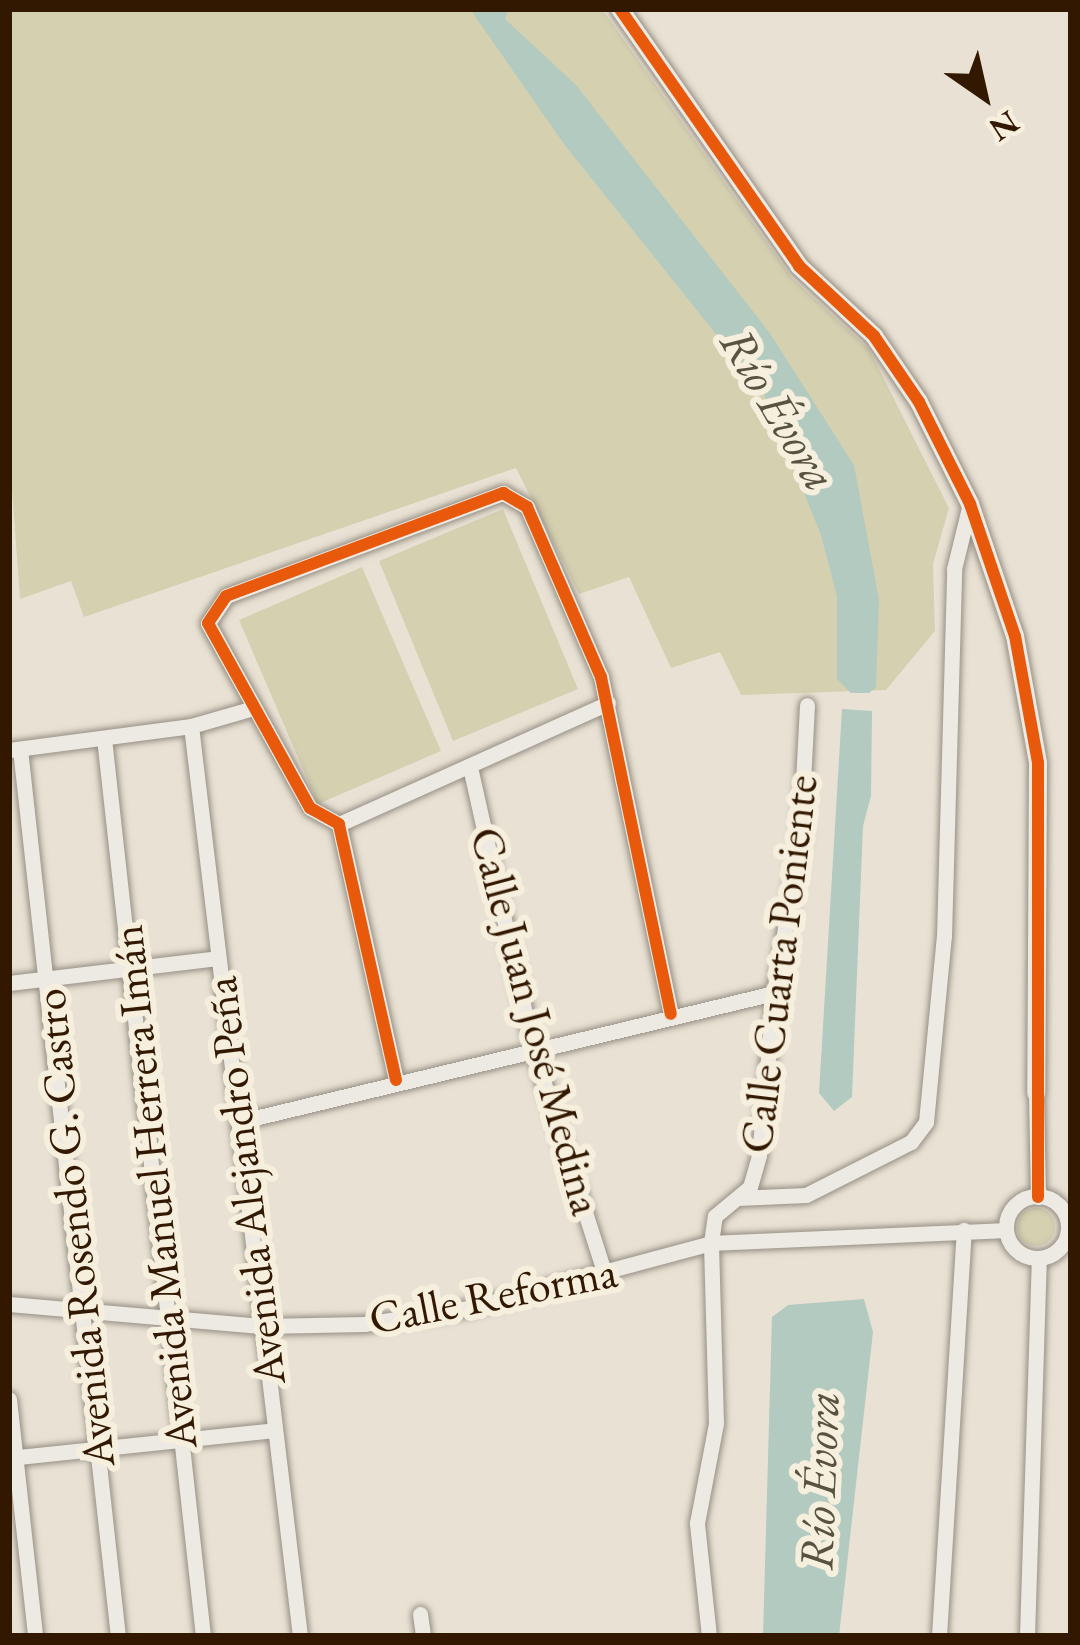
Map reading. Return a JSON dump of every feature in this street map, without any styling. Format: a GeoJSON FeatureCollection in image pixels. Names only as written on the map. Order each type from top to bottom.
{"type":"FeatureCollection","features":[{"type":"Feature","properties":{"kind":"street"},"geometry":{"type":"LineString","coordinates":[[620,9],[774,233],[874,336],[919,402],[970,504],[1015,636],[1038,763],[1038,1197]]}},
{"type":"Feature","properties":{"kind":"street"},"geometry":{"type":"LineString","coordinates":[[396,1080],[339,824],[310,808],[250,709],[208,622],[226,596],[503,493],[527,507],[608,703],[670,1014]]}},
{"type":"Feature","properties":{"kind":"street"},"geometry":{"type":"LineString","coordinates":[[737,1198],[806,1195],[911,1142],[926,1122],[944,936],[954,569],[970,504]]}},
{"type":"Feature","properties":{"kind":"street"},"geometry":{"type":"LineString","coordinates":[[339,824],[608,703]]}},
{"type":"Feature","properties":{"kind":"street","name":"Calle Cuarta Poniente"},"geometry":{"type":"LineString","coordinates":[[711,1243],[716,1216],[750,1186],[759,1155],[774,993],[800,839],[806,705]]}},
{"type":"Feature","properties":{"kind":"street"},"geometry":{"type":"LineString","coordinates":[[15,750],[191,726],[250,709]]}},
{"type":"Feature","properties":{"kind":"street","name":"Avenida Alejandro Peña"},"geometry":{"type":"LineString","coordinates":[[191,726],[300,1636]]}},
{"type":"Feature","properties":{"kind":"street","name":"Avenida Manuel Herrera Imán"},"geometry":{"type":"LineString","coordinates":[[104,738],[203,1636]]}},
{"type":"Feature","properties":{"kind":"street","name":"Avenida Rosendo G. Castro"},"geometry":{"type":"LineString","coordinates":[[15,750],[47,979],[118,1636]]}},
{"type":"Feature","properties":{"kind":"street","name":"Calle Juan José Medina"},"geometry":{"type":"LineString","coordinates":[[470,767],[533,1049],[605,1275]]}},
{"type":"Feature","properties":{"kind":"street"},"geometry":{"type":"LineString","coordinates":[[9,983],[218,958]]}},
{"type":"Feature","properties":{"kind":"street"},"geometry":{"type":"LineString","coordinates":[[238,1122],[670,1014],[774,993]]}},
{"type":"Feature","properties":{"kind":"street"},"geometry":{"type":"LineString","coordinates":[[1038,1197],[1060,1206],[1070,1227],[1059,1250],[1039,1259],[1018,1252],[1006,1230],[1016,1205],[1038,1197]]}},
{"type":"Feature","properties":{"kind":"street"},"geometry":{"type":"LineString","coordinates":[[939,1636],[964,1230]]}},
{"type":"Feature","properties":{"kind":"street","name":"Calle Reforma"},"geometry":{"type":"LineString","coordinates":[[9,1304],[263,1326],[407,1320],[605,1275],[711,1243],[1006,1230]]}},
{"type":"Feature","properties":{"kind":"street"},"geometry":{"type":"LineString","coordinates":[[709,1636],[697,1523],[716,1423],[711,1243]]}},
{"type":"Feature","properties":{"kind":"street"},"geometry":{"type":"LineString","coordinates":[[1027,1636],[1039,1259]]}},
{"type":"Feature","properties":{"kind":"street"},"geometry":{"type":"LineString","coordinates":[[9,1399],[35,1636]]}},
{"type":"Feature","properties":{"kind":"street"},"geometry":{"type":"LineString","coordinates":[[12,1458],[275,1430]]}},
{"type":"Feature","properties":{"kind":"street"},"geometry":{"type":"LineString","coordinates":[[420,1614],[423,1636]]}},
{"type":"Feature","properties":{"kind":"shaded area"},"geometry":{"type":"Polygon","coordinates":[[[9,9],[602,9],[792,278],[869,349],[949,508],[933,564],[935,631],[886,690],[741,695],[720,652],[671,668],[629,577],[579,594],[516,468],[84,617],[71,581],[20,599],[9,448],[9,9]]]}},
{"type":"Feature","properties":{"kind":"shaded area"},"geometry":{"type":"Polygon","coordinates":[[[503,509],[578,689],[453,741],[379,561],[503,509]]]}},
{"type":"Feature","properties":{"kind":"shaded area"},"geometry":{"type":"Polygon","coordinates":[[[362,567],[441,751],[318,804],[239,620],[362,567]]]}},
{"type":"Feature","properties":{"kind":"shaded area"},"geometry":{"type":"Polygon","coordinates":[[[1036,1208],[1050,1213],[1055,1227],[1050,1241],[1036,1246],[1022,1241],[1017,1227],[1022,1213],[1036,1208]]]}},
{"type":"Feature","properties":{"kind":"water"},"geometry":{"type":"Polygon","coordinates":[[[470,9],[509,9],[505,19],[576,85],[769,332],[854,465],[879,600],[876,687],[869,693],[851,693],[837,679],[837,596],[821,535],[764,394],[564,144],[470,9]]]}},
{"type":"Feature","properties":{"kind":"water"},"geometry":{"type":"Polygon","coordinates":[[[842,709],[872,711],[871,796],[863,826],[852,1097],[834,1111],[819,1093],[842,709]]]}},
{"type":"Feature","properties":{"kind":"water","name":"Río Évora"},"geometry":{"type":"Polygon","coordinates":[[[864,1299],[873,1332],[839,1636],[763,1636],[772,1317],[788,1305],[864,1299]]]}},
{"type":"Feature","properties":{"kind":"cycle path"},"geometry":{"type":"LineString","coordinates":[[620,9],[799,266],[874,336],[919,402],[970,504],[1015,636],[1038,763],[1038,1197]]}},
{"type":"Feature","properties":{"kind":"cycle path"},"geometry":{"type":"LineString","coordinates":[[396,1080],[339,824],[310,808],[208,623],[226,596],[503,493],[527,507],[601,677],[671,1014]]}}]}
